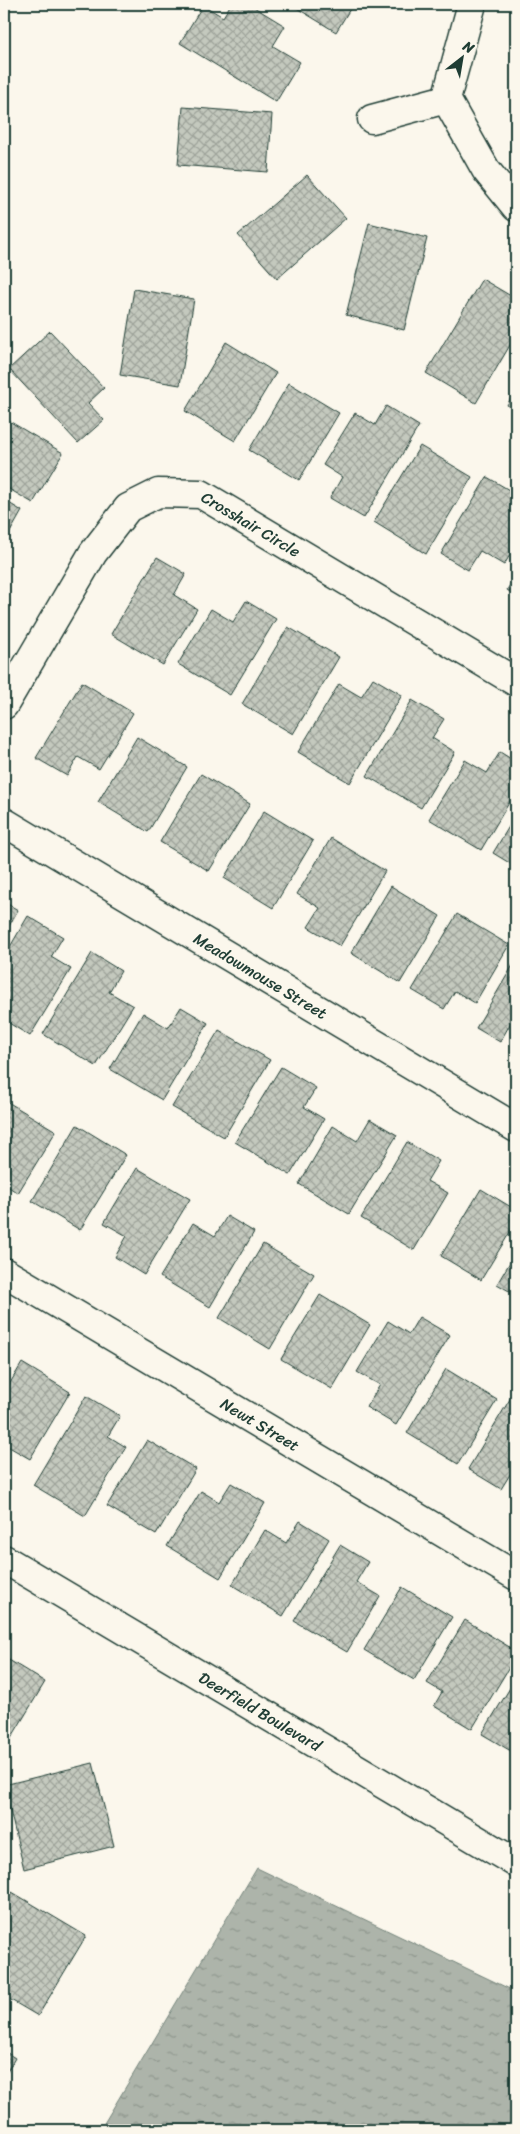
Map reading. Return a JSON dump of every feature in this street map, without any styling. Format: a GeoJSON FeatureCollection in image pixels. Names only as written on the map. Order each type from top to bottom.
{"type":"FeatureCollection","features":[{"type":"Feature","properties":{"kind":"street"},"geometry":{"type":"LineString","coordinates":[[472,4],[446,99],[486,170],[516,206]]}},
{"type":"Feature","properties":{"kind":"street"},"geometry":{"type":"LineString","coordinates":[[372,119],[446,99]]}},
{"type":"Feature","properties":{"kind":"street","name":"Crosshair Circle"},"geometry":{"type":"LineString","coordinates":[[4,705],[93,553],[128,508],[158,493],[201,494],[516,682]]}},
{"type":"Feature","properties":{"kind":"street","name":"Meadowmouse Street"},"geometry":{"type":"LineString","coordinates":[[4,822],[516,1128]]}},
{"type":"Feature","properties":{"kind":"street","name":"Newt Street"},"geometry":{"type":"LineString","coordinates":[[4,1272],[516,1576]]}},
{"type":"Feature","properties":{"kind":"street","name":"Deerfield Boulevard"},"geometry":{"type":"LineString","coordinates":[[4,1559],[516,1863]]}},
{"type":"Feature","properties":{"kind":"water"},"geometry":{"type":"Polygon","coordinates":[[[257,1868],[516,1992],[516,2130],[100,2130],[257,1868]]]}},
{"type":"Feature","properties":{"kind":"building"},"geometry":{"type":"Polygon","coordinates":[[[231,4],[249,4],[285,26],[273,46],[300,62],[276,102],[180,43],[203,5],[223,17],[231,4]]]}},
{"type":"Feature","properties":{"kind":"building"},"geometry":{"type":"Polygon","coordinates":[[[290,4],[353,4],[336,32],[290,4]]]}},
{"type":"Feature","properties":{"kind":"building"},"geometry":{"type":"Polygon","coordinates":[[[183,107],[272,114],[268,172],[178,165],[183,107]]]}},
{"type":"Feature","properties":{"kind":"building"},"geometry":{"type":"Polygon","coordinates":[[[307,175],[346,218],[277,279],[238,235],[307,175]]]}},
{"type":"Feature","properties":{"kind":"building"},"geometry":{"type":"Polygon","coordinates":[[[369,223],[427,238],[404,330],[346,315],[369,223]]]}},
{"type":"Feature","properties":{"kind":"building"},"geometry":{"type":"Polygon","coordinates":[[[482,279],[516,299],[516,335],[476,403],[426,373],[482,279]]]}},
{"type":"Feature","properties":{"kind":"building"},"geometry":{"type":"Polygon","coordinates":[[[134,289],[194,299],[180,385],[120,375],[134,289]]]}},
{"type":"Feature","properties":{"kind":"building"},"geometry":{"type":"Polygon","coordinates":[[[50,331],[104,388],[88,403],[104,420],[78,443],[9,369],[50,331]]]}},
{"type":"Feature","properties":{"kind":"building"},"geometry":{"type":"Polygon","coordinates":[[[226,342],[276,373],[235,441],[185,411],[226,342]]]}},
{"type":"Feature","properties":{"kind":"building"},"geometry":{"type":"Polygon","coordinates":[[[289,383],[339,413],[299,480],[249,450],[289,383]]]}},
{"type":"Feature","properties":{"kind":"building"},"geometry":{"type":"Polygon","coordinates":[[[516,389],[516,411],[507,405],[516,389]]]}},
{"type":"Feature","properties":{"kind":"building"},"geometry":{"type":"Polygon","coordinates":[[[386,406],[419,426],[364,518],[330,498],[342,477],[323,465],[355,413],[375,425],[386,406]]]}},
{"type":"Feature","properties":{"kind":"building"},"geometry":{"type":"Polygon","coordinates":[[[4,418],[63,453],[33,503],[4,486],[4,418]]]}},
{"type":"Feature","properties":{"kind":"building"},"geometry":{"type":"Polygon","coordinates":[[[420,446],[472,477],[426,554],[374,522],[420,446]]]}},
{"type":"Feature","properties":{"kind":"building"},"geometry":{"type":"Polygon","coordinates":[[[487,477],[516,494],[516,545],[504,565],[480,551],[468,570],[441,554],[487,477]]]}},
{"type":"Feature","properties":{"kind":"building"},"geometry":{"type":"Polygon","coordinates":[[[4,500],[22,511],[4,543],[4,500]]]}},
{"type":"Feature","properties":{"kind":"building"},"geometry":{"type":"Polygon","coordinates":[[[157,557],[186,574],[174,595],[197,609],[163,665],[111,634],[157,557]]]}},
{"type":"Feature","properties":{"kind":"building"},"geometry":{"type":"Polygon","coordinates":[[[516,574],[516,596],[507,590],[516,574]]]}},
{"type":"Feature","properties":{"kind":"building"},"geometry":{"type":"Polygon","coordinates":[[[246,601],[276,619],[230,695],[178,664],[211,609],[233,622],[246,601]]]}},
{"type":"Feature","properties":{"kind":"building"},"geometry":{"type":"Polygon","coordinates":[[[288,627],[339,657],[293,734],[242,704],[288,627]]]}},
{"type":"Feature","properties":{"kind":"building"},"geometry":{"type":"Polygon","coordinates":[[[373,678],[402,695],[350,783],[298,752],[339,684],[361,697],[373,678]]]}},
{"type":"Feature","properties":{"kind":"building"},"geometry":{"type":"Polygon","coordinates":[[[82,682],[133,713],[99,769],[78,757],[67,776],[36,758],[82,682]]]}},
{"type":"Feature","properties":{"kind":"building"},"geometry":{"type":"Polygon","coordinates":[[[412,700],[444,719],[432,738],[455,752],[421,808],[367,776],[412,700]]]}},
{"type":"Feature","properties":{"kind":"building"},"geometry":{"type":"Polygon","coordinates":[[[137,737],[187,767],[148,832],[98,802],[137,737]]]}},
{"type":"Feature","properties":{"kind":"building"},"geometry":{"type":"Polygon","coordinates":[[[500,752],[516,762],[516,791],[481,850],[429,819],[465,760],[487,773],[500,752]]]}},
{"type":"Feature","properties":{"kind":"building"},"geometry":{"type":"Polygon","coordinates":[[[201,774],[250,804],[209,871],[160,842],[201,774]]]}},
{"type":"Feature","properties":{"kind":"building"},"geometry":{"type":"Polygon","coordinates":[[[264,811],[313,841],[273,908],[224,878],[264,811]]]}},
{"type":"Feature","properties":{"kind":"building"},"geometry":{"type":"Polygon","coordinates":[[[516,815],[516,867],[493,853],[516,815]]]}},
{"type":"Feature","properties":{"kind":"building"},"geometry":{"type":"Polygon","coordinates":[[[331,838],[385,871],[340,946],[308,927],[320,908],[297,894],[331,838]]]}},
{"type":"Feature","properties":{"kind":"building"},"geometry":{"type":"Polygon","coordinates":[[[391,886],[440,916],[400,983],[351,953],[391,886]]]}},
{"type":"Feature","properties":{"kind":"building"},"geometry":{"type":"Polygon","coordinates":[[[4,902],[18,910],[4,935],[4,902]]]}},
{"type":"Feature","properties":{"kind":"building"},"geometry":{"type":"Polygon","coordinates":[[[457,914],[509,945],[475,1003],[455,991],[444,1009],[412,990],[457,914]]]}},
{"type":"Feature","properties":{"kind":"building"},"geometry":{"type":"Polygon","coordinates":[[[28,916],[63,937],[51,957],[71,969],[30,1036],[4,1020],[4,957],[28,916]]]}},
{"type":"Feature","properties":{"kind":"building"},"geometry":{"type":"Polygon","coordinates":[[[92,953],[121,971],[109,992],[133,1006],[96,1066],[43,1034],[92,953]]]}},
{"type":"Feature","properties":{"kind":"building"},"geometry":{"type":"Polygon","coordinates":[[[516,960],[516,1021],[513,1019],[500,1042],[476,1028],[516,960]]]}},
{"type":"Feature","properties":{"kind":"building"},"geometry":{"type":"Polygon","coordinates":[[[181,1007],[208,1023],[162,1100],[110,1069],[143,1013],[168,1028],[181,1007]]]}},
{"type":"Feature","properties":{"kind":"building"},"geometry":{"type":"Polygon","coordinates":[[[219,1030],[270,1060],[224,1137],[172,1107],[219,1030]]]}},
{"type":"Feature","properties":{"kind":"building"},"geometry":{"type":"Polygon","coordinates":[[[281,1067],[316,1088],[304,1107],[324,1119],[290,1175],[235,1142],[281,1067]]]}},
{"type":"Feature","properties":{"kind":"building"},"geometry":{"type":"Polygon","coordinates":[[[6,1101],[56,1131],[18,1193],[4,1184],[4,1105],[6,1101]]]}},
{"type":"Feature","properties":{"kind":"building"},"geometry":{"type":"Polygon","coordinates":[[[370,1119],[397,1135],[349,1214],[299,1184],[333,1126],[357,1141],[370,1119]]]}},
{"type":"Feature","properties":{"kind":"building"},"geometry":{"type":"Polygon","coordinates":[[[77,1125],[126,1155],[80,1230],[32,1201],[77,1125]]]}},
{"type":"Feature","properties":{"kind":"building"},"geometry":{"type":"Polygon","coordinates":[[[407,1142],[439,1161],[427,1181],[448,1193],[414,1250],[361,1218],[407,1142]]]}},
{"type":"Feature","properties":{"kind":"building"},"geometry":{"type":"Polygon","coordinates":[[[137,1168],[190,1199],[144,1275],[115,1257],[127,1236],[104,1223],[137,1168]]]}},
{"type":"Feature","properties":{"kind":"building"},"geometry":{"type":"Polygon","coordinates":[[[481,1189],[516,1210],[516,1222],[481,1280],[441,1256],[481,1189]]]}},
{"type":"Feature","properties":{"kind":"building"},"geometry":{"type":"Polygon","coordinates":[[[227,1216],[254,1232],[210,1307],[160,1277],[193,1223],[215,1236],[227,1216]]]}},
{"type":"Feature","properties":{"kind":"building"},"geometry":{"type":"Polygon","coordinates":[[[263,1244],[314,1274],[270,1349],[219,1318],[263,1244]]]}},
{"type":"Feature","properties":{"kind":"building"},"geometry":{"type":"Polygon","coordinates":[[[516,1252],[516,1295],[497,1284],[516,1252]]]}},
{"type":"Feature","properties":{"kind":"building"},"geometry":{"type":"Polygon","coordinates":[[[320,1295],[370,1325],[332,1389],[281,1359],[320,1295]]]}},
{"type":"Feature","properties":{"kind":"building"},"geometry":{"type":"Polygon","coordinates":[[[419,1317],[450,1335],[396,1425],[366,1407],[380,1385],[357,1372],[388,1321],[409,1334],[419,1317]]]}},
{"type":"Feature","properties":{"kind":"building"},"geometry":{"type":"Polygon","coordinates":[[[22,1363],[70,1392],[30,1459],[4,1444],[4,1393],[22,1363]]]}},
{"type":"Feature","properties":{"kind":"building"},"geometry":{"type":"Polygon","coordinates":[[[446,1369],[497,1400],[458,1464],[407,1433],[446,1369]]]}},
{"type":"Feature","properties":{"kind":"building"},"geometry":{"type":"Polygon","coordinates":[[[516,1389],[516,1469],[514,1468],[501,1489],[468,1469],[516,1389]]]}},
{"type":"Feature","properties":{"kind":"building"},"geometry":{"type":"Polygon","coordinates":[[[86,1396],[120,1416],[108,1436],[126,1447],[85,1516],[33,1485],[86,1396]]]}},
{"type":"Feature","properties":{"kind":"building"},"geometry":{"type":"Polygon","coordinates":[[[147,1440],[196,1469],[156,1535],[107,1506],[147,1440]]]}},
{"type":"Feature","properties":{"kind":"building"},"geometry":{"type":"Polygon","coordinates":[[[231,1483],[265,1503],[220,1578],[167,1546],[201,1491],[219,1502],[231,1483]]]}},
{"type":"Feature","properties":{"kind":"building"},"geometry":{"type":"Polygon","coordinates":[[[300,1521],[329,1539],[283,1616],[232,1585],[265,1530],[286,1543],[300,1521]]]}},
{"type":"Feature","properties":{"kind":"building"},"geometry":{"type":"Polygon","coordinates":[[[340,1545],[368,1562],[356,1582],[380,1596],[347,1652],[294,1621],[340,1545]]]}},
{"type":"Feature","properties":{"kind":"building"},"geometry":{"type":"Polygon","coordinates":[[[402,1587],[452,1617],[414,1680],[364,1650],[402,1587]]]}},
{"type":"Feature","properties":{"kind":"building"},"geometry":{"type":"Polygon","coordinates":[[[465,1620],[516,1651],[516,1656],[472,1729],[434,1706],[442,1692],[427,1683],[465,1620]]]}},
{"type":"Feature","properties":{"kind":"building"},"geometry":{"type":"Polygon","coordinates":[[[4,1657],[45,1682],[4,1750],[4,1657]]]}},
{"type":"Feature","properties":{"kind":"building"},"geometry":{"type":"Polygon","coordinates":[[[516,1678],[516,1754],[482,1734],[516,1678]]]}},
{"type":"Feature","properties":{"kind":"building"},"geometry":{"type":"Polygon","coordinates":[[[93,1763],[114,1846],[24,1869],[4,1785],[93,1763]]]}},
{"type":"Feature","properties":{"kind":"building"},"geometry":{"type":"Polygon","coordinates":[[[12,1892],[86,1936],[38,2016],[4,1996],[4,1905],[12,1892]]]}},
{"type":"Feature","properties":{"kind":"building"},"geometry":{"type":"Polygon","coordinates":[[[4,2051],[15,2058],[4,2077],[4,2051]]]}}]}
